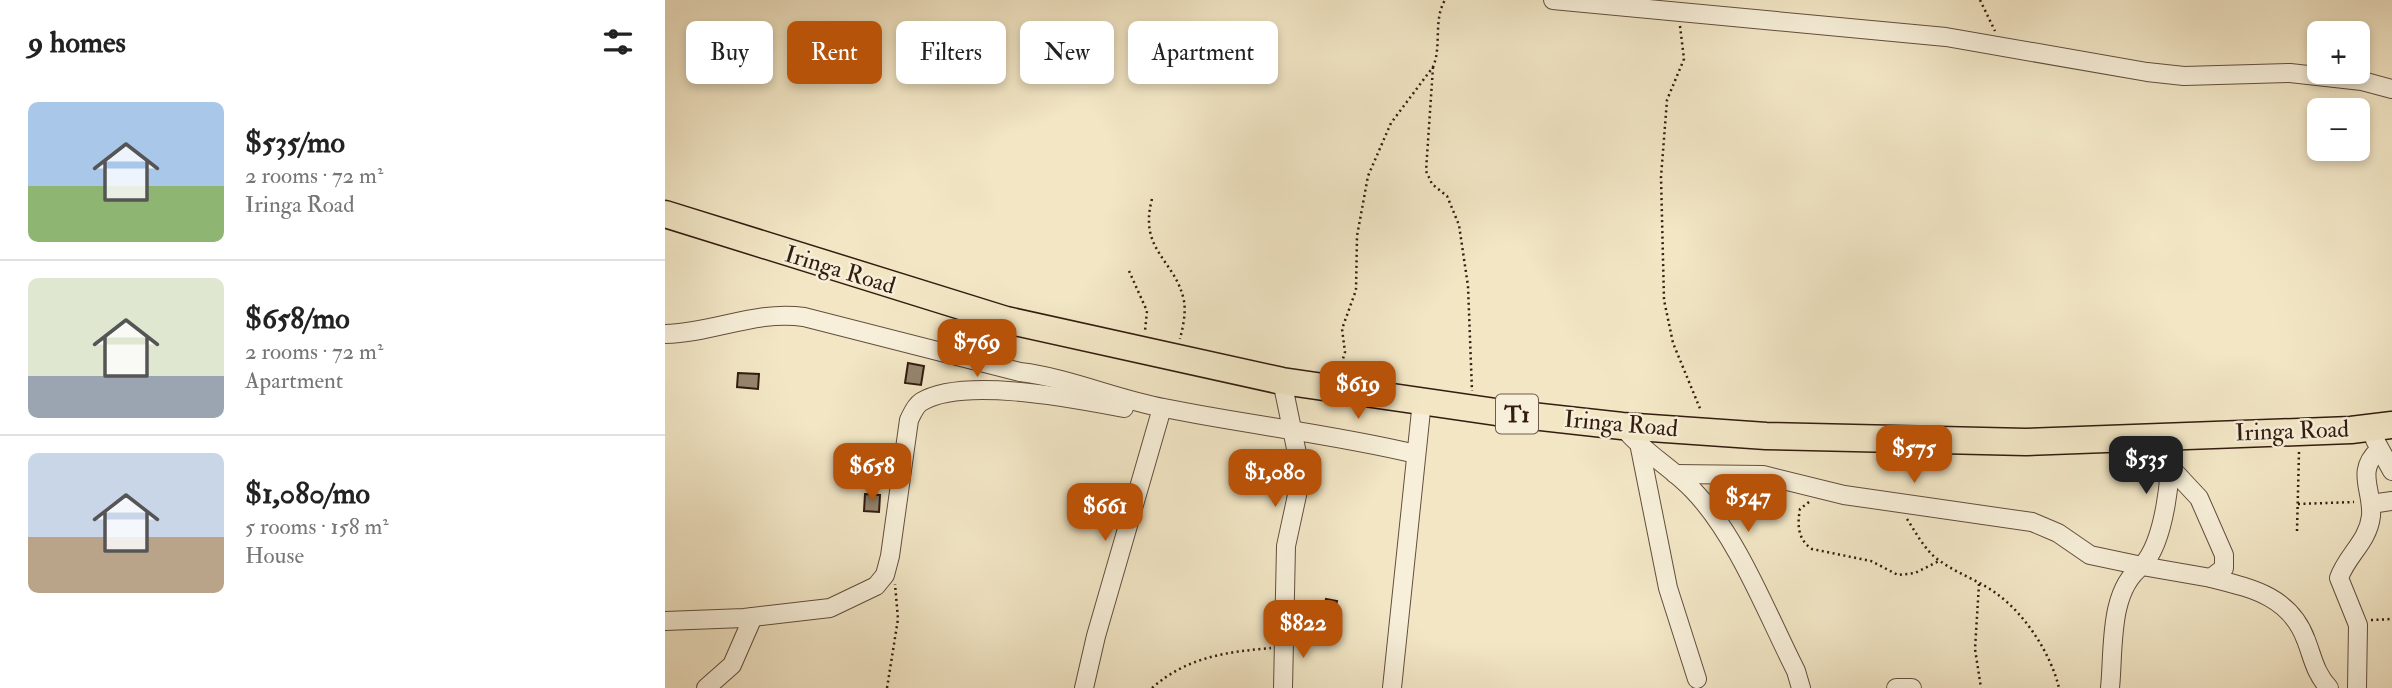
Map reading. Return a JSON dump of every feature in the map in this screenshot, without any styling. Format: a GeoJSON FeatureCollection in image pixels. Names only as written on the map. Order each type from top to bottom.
{"type":"FeatureCollection","features":[{"type":"Feature","properties":{"kind":"highway","name":"Iringa Road"},"geometry":{"type":"LineString","coordinates":[[665,214],[1006,320],[1175,360],[1282,381],[1472,408],[1622,426],[1766,436],[2026,442],[2294,432],[2380,434]]}},
{"type":"Feature","properties":{"kind":"street"},"geometry":{"type":"LineString","coordinates":[[1553,0],[1678,14],[1946,37],[2184,76],[2290,73],[2362,81],[2392,89]]}},
{"type":"Feature","properties":{"kind":"street"},"geometry":{"type":"LineString","coordinates":[[665,334],[691,334],[769,314],[804,317],[1020,372],[1054,376],[1155,406],[1365,442],[1416,454]]}},
{"type":"Feature","properties":{"kind":"street"},"geometry":{"type":"LineString","coordinates":[[1282,381],[1291,430],[1296,440],[1299,486],[1286,547],[1283,688]]}},
{"type":"Feature","properties":{"kind":"street"},"geometry":{"type":"LineString","coordinates":[[665,621],[753,617],[829,608],[876,586],[885,575],[888,565],[909,420],[920,403],[950,393],[983,390],[1129,408],[1155,406]]}},
{"type":"Feature","properties":{"kind":"street"},"geometry":{"type":"LineString","coordinates":[[1392,688],[1422,401]]}},
{"type":"Feature","properties":{"kind":"street"},"geometry":{"type":"LineString","coordinates":[[1084,688],[1155,406]]}},
{"type":"Feature","properties":{"kind":"street"},"geometry":{"type":"LineString","coordinates":[[1622,426],[1640,448],[1693,490],[1731,543],[1796,671],[1801,688]]}},
{"type":"Feature","properties":{"kind":"street"},"geometry":{"type":"LineString","coordinates":[[2380,434],[2392,471]]}},
{"type":"Feature","properties":{"kind":"street"},"geometry":{"type":"LineString","coordinates":[[2357,688],[2357,620],[2340,578],[2364,541],[2371,504],[2366,487],[2366,473],[2380,434]]}},
{"type":"Feature","properties":{"kind":"street"},"geometry":{"type":"LineString","coordinates":[[2110,688],[2119,600],[2130,577],[2153,551],[2171,468],[2170,436]]}},
{"type":"Feature","properties":{"kind":"street"},"geometry":{"type":"LineString","coordinates":[[1640,448],[1668,588],[1697,679]]}},
{"type":"Feature","properties":{"kind":"street"},"geometry":{"type":"LineString","coordinates":[[2171,468],[2199,498],[2224,555],[2224,568],[2210,578]]}},
{"type":"Feature","properties":{"kind":"street"},"geometry":{"type":"LineString","coordinates":[[1675,474],[1763,475],[1827,491],[2032,522],[2058,533],[2090,555],[2210,578],[2257,590],[2288,609],[2305,636],[2316,673],[2329,688]]}},
{"type":"Feature","properties":{"kind":"street"},"geometry":{"type":"LineString","coordinates":[[2371,504],[2392,501]]}},
{"type":"Feature","properties":{"kind":"street"},"geometry":{"type":"LineString","coordinates":[[706,688],[732,665],[753,617]]}},
{"type":"Feature","properties":{"kind":"street"},"geometry":{"type":"LineString","coordinates":[[1896,688],[1912,688]]}},
{"type":"Feature","properties":{"kind":"path"},"geometry":{"type":"LineString","coordinates":[[1327,387],[1339,371],[1345,352],[1342,329],[1356,290],[1357,236],[1368,176],[1391,123],[1437,58],[1439,20],[1445,0]]}},
{"type":"Feature","properties":{"kind":"path"},"geometry":{"type":"LineString","coordinates":[[1980,0],[2003,46]]}},
{"type":"Feature","properties":{"kind":"path"},"geometry":{"type":"LineString","coordinates":[[1678,14],[1684,59],[1667,100],[1660,195],[1664,300],[1673,343],[1709,430]]}},
{"type":"Feature","properties":{"kind":"path"},"geometry":{"type":"LineString","coordinates":[[1433,67],[1426,171],[1432,184],[1447,196],[1461,236],[1472,349],[1472,408]]}},
{"type":"Feature","properties":{"kind":"path"},"geometry":{"type":"LineString","coordinates":[[1152,199],[1148,214],[1153,241],[1183,299],[1182,327],[1175,360]]}},
{"type":"Feature","properties":{"kind":"path"},"geometry":{"type":"LineString","coordinates":[[1129,271],[1147,311],[1140,352]]}},
{"type":"Feature","properties":{"kind":"path"},"geometry":{"type":"LineString","coordinates":[[2294,432],[2300,465],[2297,531]]}},
{"type":"Feature","properties":{"kind":"path"},"geometry":{"type":"LineString","coordinates":[[1827,491],[1800,509],[1799,532],[1808,547],[1871,561],[1898,575],[1915,573],[1939,561]]}},
{"type":"Feature","properties":{"kind":"path"},"geometry":{"type":"LineString","coordinates":[[1890,502],[1901,511],[1923,544],[1939,561],[1998,594],[2022,617],[2041,646],[2059,688]]}},
{"type":"Feature","properties":{"kind":"path"},"geometry":{"type":"LineString","coordinates":[[2297,505],[2371,504]]}},
{"type":"Feature","properties":{"kind":"path"},"geometry":{"type":"LineString","coordinates":[[887,688],[899,601],[888,565]]}},
{"type":"Feature","properties":{"kind":"path"},"geometry":{"type":"LineString","coordinates":[[1979,583],[1975,649],[1981,688]]}},
{"type":"Feature","properties":{"kind":"path"},"geometry":{"type":"LineString","coordinates":[[2357,620],[2392,619]]}},
{"type":"Feature","properties":{"kind":"path"},"geometry":{"type":"LineString","coordinates":[[1152,688],[1188,664],[1217,653],[1285,646]]}},
{"type":"Feature","properties":{"kind":"building"},"geometry":{"type":"Polygon","coordinates":[[[908,363],[924,366],[921,385],[905,383],[908,363]]]}},
{"type":"Feature","properties":{"kind":"building"},"geometry":{"type":"Polygon","coordinates":[[[738,373],[759,374],[758,389],[737,387],[738,373]]]}},
{"type":"Feature","properties":{"kind":"building"},"geometry":{"type":"Polygon","coordinates":[[[865,494],[880,495],[879,512],[864,511],[865,494]]]}},
{"type":"Feature","properties":{"kind":"building"},"geometry":{"type":"Polygon","coordinates":[[[1326,599],[1337,601],[1333,619],[1314,614],[1318,602],[1325,604],[1326,599]]]}}]}
